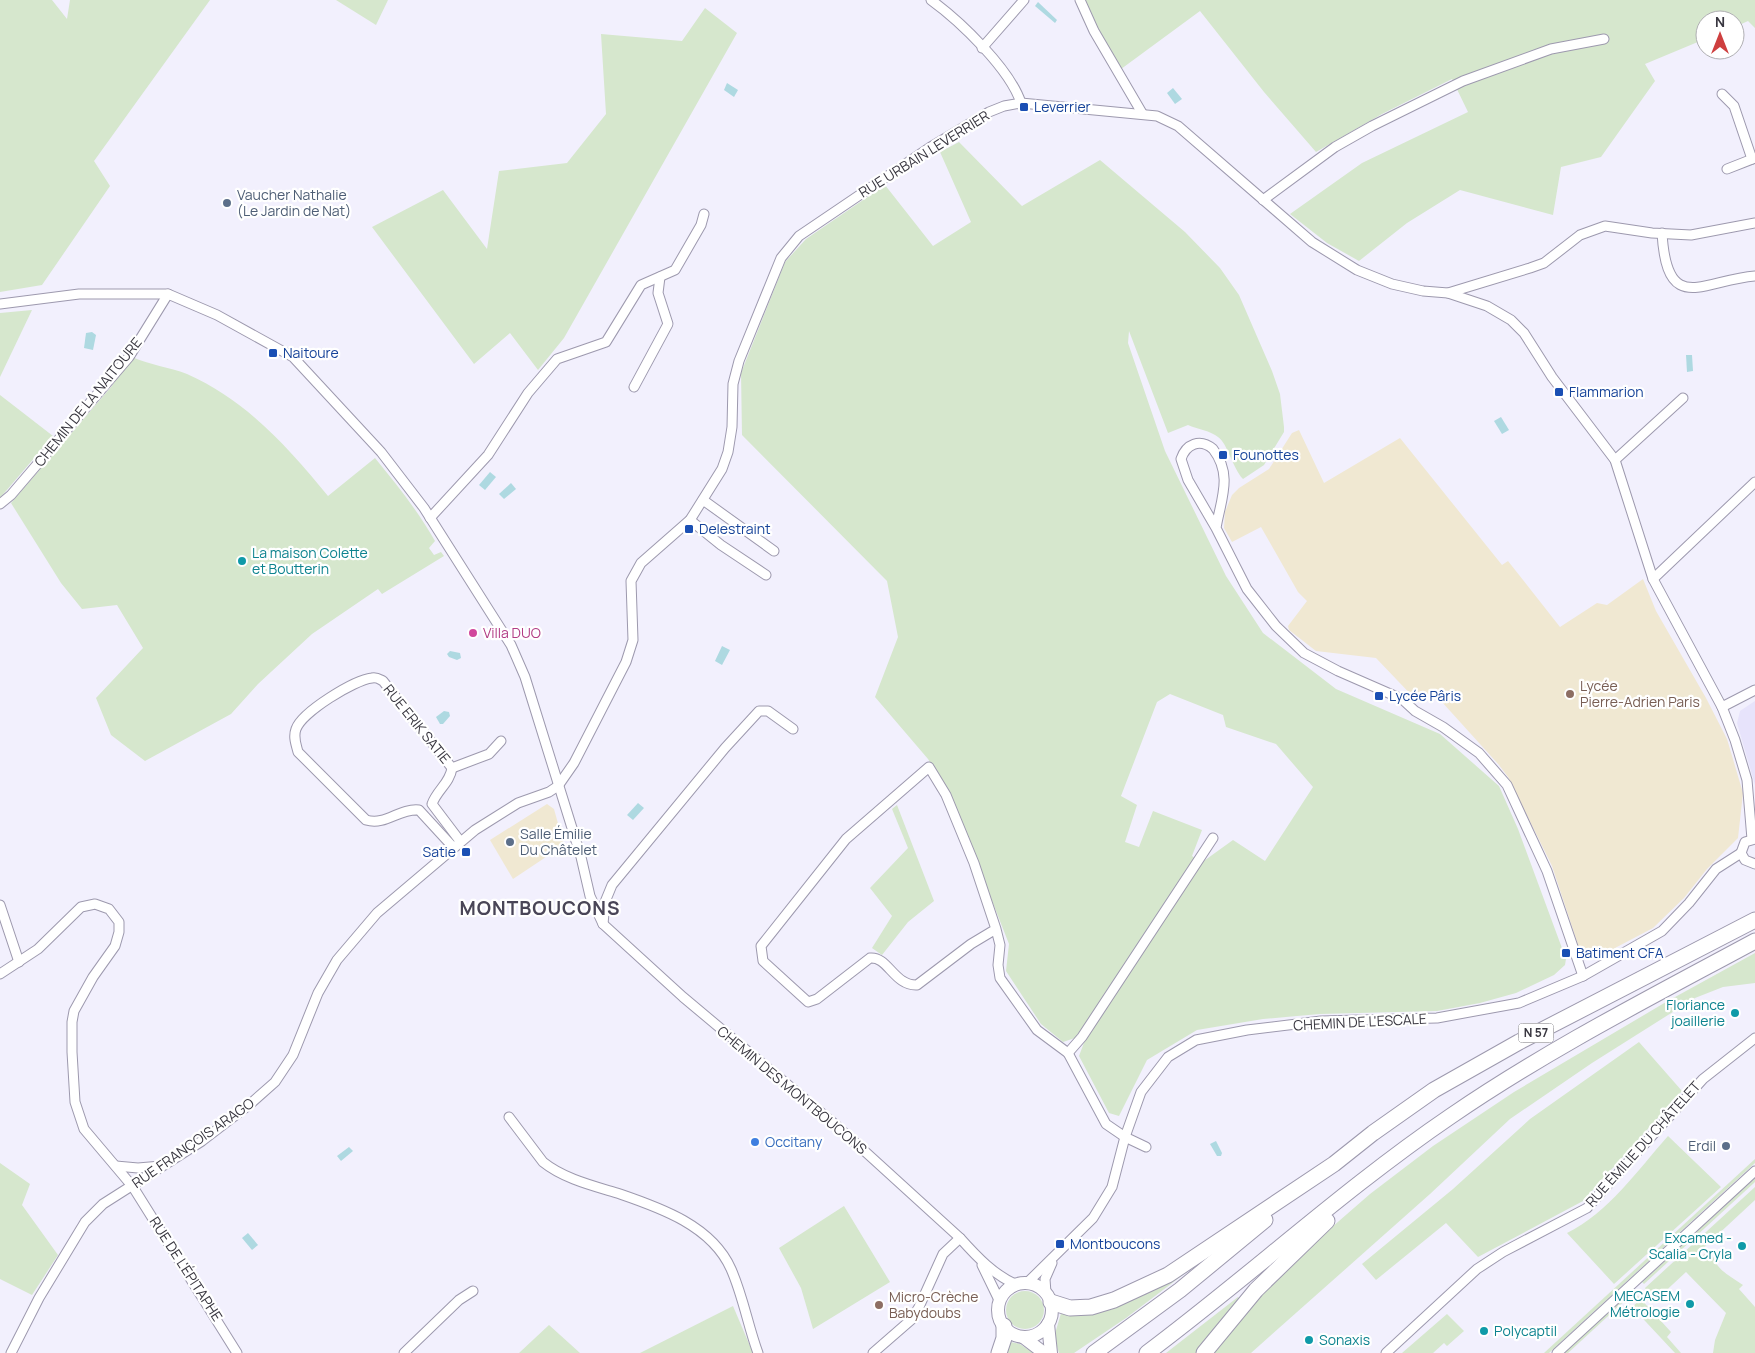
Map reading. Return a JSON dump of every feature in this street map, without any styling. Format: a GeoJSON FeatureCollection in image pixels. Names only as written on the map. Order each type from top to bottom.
{"type":"FeatureCollection","features":[{"type":"Feature","properties":{"kind":"highway","name":"N 57"},"geometry":{"type":"LineString","coordinates":[[1094,1353],[1180,1290],[1330,1167],[1407,1109],[1481,1062],[1755,920]]}},
{"type":"Feature","properties":{"kind":"highway","name":"N 57"},"geometry":{"type":"LineString","coordinates":[[1148,1353],[1197,1316],[1388,1161],[1495,1087],[1755,941]]}},
{"type":"Feature","properties":{"kind":"highway"},"geometry":{"type":"LineString","coordinates":[[1204,1353],[1256,1290],[1388,1161]]}},
{"type":"Feature","properties":{"kind":"highway"},"geometry":{"type":"LineString","coordinates":[[1048,1297],[1070,1308],[1080,1309],[1101,1304],[1136,1290],[1196,1258],[1330,1167]]}},
{"type":"Feature","properties":{"kind":"highway"},"geometry":{"type":"LineString","coordinates":[[1000,1353],[1004,1338],[1004,1326]]}},
{"type":"Feature","properties":{"kind":"street"},"geometry":{"type":"LineString","coordinates":[[931,0],[950,14],[1010,80],[1021,103]]}},
{"type":"Feature","properties":{"kind":"street"},"geometry":{"type":"LineString","coordinates":[[982,48],[1024,0]]}},
{"type":"Feature","properties":{"kind":"street"},"geometry":{"type":"LineString","coordinates":[[1080,0],[1094,31],[1142,113]]}},
{"type":"Feature","properties":{"kind":"street"},"geometry":{"type":"LineString","coordinates":[[1264,200],[1335,147],[1372,126],[1463,81],[1551,49],[1604,39]]}},
{"type":"Feature","properties":{"kind":"street"},"geometry":{"type":"LineString","coordinates":[[1722,94],[1734,106],[1754,159],[1727,168]]}},
{"type":"Feature","properties":{"kind":"street","name":"RUE URBAIN LEVERRIER"},"geometry":{"type":"LineString","coordinates":[[558,786],[574,764],[626,662],[633,640],[631,581],[641,563],[690,520],[722,469],[728,452],[732,427],[733,384],[739,361],[781,258],[799,236],[929,148],[989,112],[1021,103],[1142,113],[1157,116],[1178,126],[1312,242],[1357,270],[1392,284],[1423,291],[1448,293],[1544,263],[1580,235],[1591,229],[1605,226],[1662,234],[1692,235],[1755,223]]}},
{"type":"Feature","properties":{"kind":"street"},"geometry":{"type":"LineString","coordinates":[[430,518],[488,455],[528,393],[557,359],[606,342],[641,285],[675,270],[701,225],[704,214]]}},
{"type":"Feature","properties":{"kind":"street"},"geometry":{"type":"LineString","coordinates":[[1662,234],[1663,255],[1670,275],[1687,288],[1701,289],[1755,276]]}},
{"type":"Feature","properties":{"kind":"street"},"geometry":{"type":"LineString","coordinates":[[634,387],[668,324],[658,293],[660,277]]}},
{"type":"Feature","properties":{"kind":"street"},"geometry":{"type":"LineString","coordinates":[[1448,293],[1486,306],[1511,320],[1524,333],[1552,377],[1615,460],[1653,579],[1722,707],[1747,780],[1754,839],[1743,845],[1742,853],[1745,860],[1755,864]]}},
{"type":"Feature","properties":{"kind":"street"},"geometry":{"type":"LineString","coordinates":[[0,304],[79,294],[168,294]]}},
{"type":"Feature","properties":{"kind":"street","name":"CHEMIN DES MONTBOUCONS"},"geometry":{"type":"LineString","coordinates":[[168,294],[216,315],[293,357],[381,452],[430,518],[511,644],[525,677],[581,858],[590,896],[603,924],[683,998],[837,1126],[960,1238],[978,1258],[995,1272],[1022,1284]]}},
{"type":"Feature","properties":{"kind":"street","name":"CHEMIN DE LA NAITOURE"},"geometry":{"type":"LineString","coordinates":[[0,504],[12,495],[128,356],[168,294]]}},
{"type":"Feature","properties":{"kind":"street"},"geometry":{"type":"LineString","coordinates":[[1615,460],[1684,398]]}},
{"type":"Feature","properties":{"kind":"street"},"geometry":{"type":"LineString","coordinates":[[1216,528],[1226,483],[1224,473],[1213,448],[1201,443],[1192,445],[1184,452],[1181,463],[1188,480],[1216,528],[1247,589],[1276,626],[1304,653],[1338,671],[1402,699],[1415,711],[1457,737],[1494,768],[1507,785],[1547,870],[1582,976]]}},
{"type":"Feature","properties":{"kind":"street"},"geometry":{"type":"LineString","coordinates":[[1653,579],[1755,482]]}},
{"type":"Feature","properties":{"kind":"street"},"geometry":{"type":"LineString","coordinates":[[703,500],[774,551]]}},
{"type":"Feature","properties":{"kind":"street"},"geometry":{"type":"LineString","coordinates":[[690,520],[721,546],[766,575]]}},
{"type":"Feature","properties":{"kind":"street","name":"RUE ERIK SATIE"},"geometry":{"type":"LineString","coordinates":[[452,768],[383,681],[377,678],[364,679],[316,707],[296,728],[295,742],[298,752],[366,820],[381,822],[407,810],[419,810],[456,844]]}},
{"type":"Feature","properties":{"kind":"street"},"geometry":{"type":"LineString","coordinates":[[1722,707],[1755,690]]}},
{"type":"Feature","properties":{"kind":"street"},"geometry":{"type":"LineString","coordinates":[[603,924],[605,902],[612,884],[725,748],[759,711],[768,711],[793,729]]}},
{"type":"Feature","properties":{"kind":"street","name":"RUE ERIK SATIE"},"geometry":{"type":"LineString","coordinates":[[452,768],[489,754],[501,741]]}},
{"type":"Feature","properties":{"kind":"street"},"geometry":{"type":"LineString","coordinates":[[996,929],[971,944],[917,985],[910,985],[900,981],[888,967],[874,957],[870,958],[817,999],[808,1002],[764,961],[761,952],[761,946],[846,839],[930,767],[946,796],[974,863],[996,929],[1000,945],[998,965],[1000,978],[1037,1030],[1068,1053],[1106,1124],[1125,1137],[1146,1147]]}},
{"type":"Feature","properties":{"kind":"street","name":"RUE ERIK SATIE"},"geometry":{"type":"LineString","coordinates":[[452,768],[449,779],[437,793],[432,804],[456,844]]}},
{"type":"Feature","properties":{"kind":"street","name":"RUE FRANÇOIS ARAGO"},"geometry":{"type":"LineString","coordinates":[[11,1353],[39,1298],[85,1222],[103,1204],[133,1187],[161,1166],[210,1135],[250,1105],[275,1082],[294,1055],[318,993],[337,960],[377,913],[456,844],[518,803],[549,792],[558,786]]}},
{"type":"Feature","properties":{"kind":"street"},"geometry":{"type":"LineString","coordinates":[[1068,1053],[1082,1037],[1213,838]]}},
{"type":"Feature","properties":{"kind":"street","name":"CHEMIN DE L'ESCALE"},"geometry":{"type":"LineString","coordinates":[[1022,1284],[1054,1258],[1093,1218],[1106,1198],[1117,1171],[1125,1137],[1141,1092],[1156,1070],[1168,1057],[1196,1040],[1247,1030],[1321,1021],[1437,1018],[1519,1003],[1582,976],[1662,931],[1689,904],[1716,868],[1742,853]]}},
{"type":"Feature","properties":{"kind":"street","name":"RUE DE L'ÉPITAPHE"},"geometry":{"type":"LineString","coordinates":[[0,974],[38,949],[81,907],[95,904],[109,909],[119,922],[119,932],[115,946],[80,997],[72,1022],[75,1102],[78,1114],[84,1129],[133,1187],[237,1353]]}},
{"type":"Feature","properties":{"kind":"street"},"geometry":{"type":"LineString","coordinates":[[0,905],[19,962]]}},
{"type":"Feature","properties":{"kind":"street","name":"RUE ÉMILIE DU CHÂTELET"},"geometry":{"type":"LineString","coordinates":[[1386,1353],[1477,1269],[1503,1252],[1587,1208],[1703,1079],[1755,1038]]}},
{"type":"Feature","properties":{"kind":"street"},"geometry":{"type":"LineString","coordinates":[[509,1117],[549,1168],[563,1175],[654,1205],[675,1215],[700,1233],[720,1252],[731,1269],[758,1353]]}},
{"type":"Feature","properties":{"kind":"street"},"geometry":{"type":"LineString","coordinates":[[116,1166],[138,1168],[161,1166]]}},
{"type":"Feature","properties":{"kind":"street"},"geometry":{"type":"LineString","coordinates":[[1557,1353],[1755,1171]]}},
{"type":"Feature","properties":{"kind":"street"},"geometry":{"type":"LineString","coordinates":[[873,1353],[912,1319],[919,1308],[943,1254],[960,1238]]}},
{"type":"Feature","properties":{"kind":"street","name":"CHEMIN DES MONTBOUCONS"},"geometry":{"type":"LineString","coordinates":[[978,1258],[1000,1302]]}},
{"type":"Feature","properties":{"kind":"street","name":"CHEMIN DE L'ESCALE"},"geometry":{"type":"LineString","coordinates":[[1048,1297],[1045,1279],[1054,1258]]}},
{"type":"Feature","properties":{"kind":"street"},"geometry":{"type":"LineString","coordinates":[[1023,1336],[1037,1334],[1048,1324],[1052,1314],[1048,1297],[1037,1286],[1022,1284],[1006,1291],[1000,1302],[1000,1317],[1004,1326],[1011,1332],[1023,1336],[1044,1353]]}},
{"type":"Feature","properties":{"kind":"street"},"geometry":{"type":"LineString","coordinates":[[404,1353],[459,1300],[473,1291]]}},
{"type":"Feature","properties":{"kind":"street"},"geometry":{"type":"LineString","coordinates":[[1048,1324],[1051,1353]]}},
{"type":"Feature","properties":{"kind":"shaded area","name":"Lycée Pierre-Adrien Paris"},"geometry":{"type":"Polygon","coordinates":[[[1299,430],[1324,483],[1400,438],[1502,565],[1508,561],[1560,627],[1597,603],[1607,605],[1643,579],[1656,611],[1706,698],[1727,739],[1743,793],[1738,838],[1707,869],[1684,898],[1653,928],[1596,958],[1585,957],[1580,951],[1552,866],[1508,777],[1499,765],[1432,691],[1418,702],[1376,658],[1316,651],[1289,630],[1288,626],[1307,601],[1298,592],[1261,527],[1232,542],[1224,528],[1225,512],[1232,495],[1239,488],[1269,469],[1292,433],[1299,430]]]}},
{"type":"Feature","properties":{"kind":"shaded area"},"geometry":{"type":"Polygon","coordinates":[[[1755,701],[1755,785],[1737,723],[1740,711],[1755,701]]]}},
{"type":"Feature","properties":{"kind":"shaded area"},"geometry":{"type":"Polygon","coordinates":[[[547,804],[554,809],[564,845],[513,879],[490,840],[547,804]]]}},
{"type":"Feature","properties":{"kind":"green space"},"geometry":{"type":"Polygon","coordinates":[[[0,0],[52,0],[67,19],[70,0],[210,0],[94,161],[110,186],[42,285],[0,292],[0,0]]]}},
{"type":"Feature","properties":{"kind":"green space"},"geometry":{"type":"Polygon","coordinates":[[[336,0],[388,0],[376,25],[336,0]]]}},
{"type":"Feature","properties":{"kind":"green space"},"geometry":{"type":"Polygon","coordinates":[[[1075,0],[1755,0],[1755,28],[1748,21],[1745,22],[1745,10],[1695,10],[1695,43],[1645,64],[1655,81],[1601,157],[1561,167],[1553,215],[1460,190],[1407,223],[1359,261],[1327,243],[1290,214],[1362,163],[1468,112],[1452,79],[1382,114],[1316,152],[1264,92],[1200,11],[1117,72],[1083,20],[1075,0]]]}},
{"type":"Feature","properties":{"kind":"green space"},"geometry":{"type":"Polygon","coordinates":[[[705,8],[737,33],[564,338],[538,370],[510,333],[474,364],[372,227],[443,190],[487,249],[499,171],[567,163],[606,114],[601,34],[682,41],[705,8]]]}},
{"type":"Feature","properties":{"kind":"green space"},"geometry":{"type":"Polygon","coordinates":[[[959,142],[1022,206],[1100,160],[1185,232],[1220,268],[1239,295],[1272,371],[1280,394],[1284,432],[1264,465],[1243,479],[1225,445],[1215,435],[1188,425],[1168,433],[1129,331],[1128,343],[1165,451],[1226,576],[1263,633],[1336,689],[1440,734],[1499,786],[1518,829],[1566,959],[1565,965],[1554,975],[1516,993],[1480,1003],[1437,1011],[1320,1014],[1263,1019],[1197,1030],[1147,1060],[1119,1116],[1109,1113],[1079,1056],[1085,1040],[1201,863],[1233,840],[1265,861],[1313,787],[1276,744],[1226,727],[1223,715],[1170,694],[1157,702],[1121,796],[1137,805],[1125,842],[1139,847],[1153,811],[1202,830],[1192,856],[1195,858],[1078,1037],[1063,1042],[1041,1024],[1006,971],[1009,944],[952,799],[928,759],[875,697],[898,637],[887,581],[742,435],[741,373],[785,262],[806,239],[885,185],[933,246],[971,222],[940,152],[959,142]]]}},
{"type":"Feature","properties":{"kind":"green space"},"geometry":{"type":"Polygon","coordinates":[[[32,310],[0,377],[0,313],[32,310]]]}},
{"type":"Feature","properties":{"kind":"green space","name":"La maison Colette et Boutterin"},"geometry":{"type":"Polygon","coordinates":[[[132,357],[187,374],[228,397],[265,426],[328,496],[375,458],[422,519],[435,541],[429,548],[434,555],[441,552],[444,556],[382,594],[378,589],[312,634],[258,684],[231,714],[145,761],[111,735],[96,698],[143,648],[117,605],[82,609],[61,583],[11,503],[111,387],[132,357]]]}},
{"type":"Feature","properties":{"kind":"green space"},"geometry":{"type":"Polygon","coordinates":[[[0,395],[53,436],[0,498],[0,395]]]}},
{"type":"Feature","properties":{"kind":"green space"},"geometry":{"type":"Polygon","coordinates":[[[897,805],[934,901],[908,922],[882,955],[872,948],[892,916],[870,888],[908,848],[892,809],[897,805]]]}},
{"type":"Feature","properties":{"kind":"green space"},"geometry":{"type":"Polygon","coordinates":[[[1755,953],[1755,983],[1723,987],[1695,998],[1592,1063],[1510,1119],[1430,1194],[1251,1353],[1214,1353],[1264,1291],[1308,1248],[1370,1194],[1433,1146],[1514,1092],[1666,1002],[1755,953]]]}},
{"type":"Feature","properties":{"kind":"green space"},"geometry":{"type":"Polygon","coordinates":[[[1639,1042],[1682,1091],[1583,1201],[1478,1257],[1446,1223],[1376,1280],[1362,1264],[1453,1189],[1530,1119],[1639,1042]]]}},
{"type":"Feature","properties":{"kind":"green space"},"geometry":{"type":"Polygon","coordinates":[[[1668,1136],[1721,1187],[1614,1284],[1567,1233],[1596,1214],[1622,1190],[1668,1136]]]}},
{"type":"Feature","properties":{"kind":"green space"},"geometry":{"type":"Polygon","coordinates":[[[1755,1159],[1755,1163],[1549,1353],[1544,1353],[1755,1159]]]}},
{"type":"Feature","properties":{"kind":"green space"},"geometry":{"type":"Polygon","coordinates":[[[0,1163],[30,1184],[22,1205],[58,1255],[32,1295],[0,1279],[0,1163]]]}},
{"type":"Feature","properties":{"kind":"green space"},"geometry":{"type":"Polygon","coordinates":[[[1755,1178],[1755,1182],[1644,1284],[1642,1282],[1755,1178]]]}},
{"type":"Feature","properties":{"kind":"green space"},"geometry":{"type":"Polygon","coordinates":[[[1755,1187],[1755,1200],[1699,1252],[1702,1256],[1711,1249],[1715,1262],[1719,1267],[1743,1285],[1739,1289],[1755,1307],[1755,1353],[1713,1353],[1715,1340],[1726,1313],[1686,1272],[1658,1298],[1655,1294],[1651,1297],[1645,1288],[1755,1187]]]}},
{"type":"Feature","properties":{"kind":"green space"},"geometry":{"type":"Polygon","coordinates":[[[844,1206],[890,1282],[813,1329],[801,1288],[779,1248],[844,1206]]]}},
{"type":"Feature","properties":{"kind":"green space"},"geometry":{"type":"Polygon","coordinates":[[[1192,1268],[1126,1318],[1074,1353],[1059,1353],[1054,1337],[1062,1310],[1076,1315],[1102,1311],[1192,1268]]]}},
{"type":"Feature","properties":{"kind":"green space"},"geometry":{"type":"Polygon","coordinates":[[[1025,1291],[1039,1296],[1044,1310],[1039,1324],[1025,1329],[1011,1324],[1006,1310],[1011,1296],[1025,1291]]]}},
{"type":"Feature","properties":{"kind":"green space"},"geometry":{"type":"Polygon","coordinates":[[[1631,1292],[1632,1294],[1568,1353],[1564,1353],[1631,1292]]]}},
{"type":"Feature","properties":{"kind":"green space"},"geometry":{"type":"Polygon","coordinates":[[[1638,1296],[1671,1332],[1667,1337],[1681,1353],[1675,1353],[1632,1307],[1639,1301],[1636,1298],[1638,1296]]]}},
{"type":"Feature","properties":{"kind":"green space"},"geometry":{"type":"Polygon","coordinates":[[[1238,1297],[1240,1299],[1198,1353],[1166,1353],[1238,1297]]]}},
{"type":"Feature","properties":{"kind":"green space"},"geometry":{"type":"Polygon","coordinates":[[[733,1306],[753,1353],[640,1353],[733,1306]]]}},
{"type":"Feature","properties":{"kind":"green space"},"geometry":{"type":"Polygon","coordinates":[[[1447,1314],[1464,1331],[1447,1346],[1444,1343],[1433,1353],[1402,1353],[1447,1314]]]}},
{"type":"Feature","properties":{"kind":"green space"},"geometry":{"type":"Polygon","coordinates":[[[549,1325],[580,1353],[519,1353],[549,1325]]]}},
{"type":"Feature","properties":{"kind":"green space"},"geometry":{"type":"Polygon","coordinates":[[[1010,1342],[1020,1344],[1033,1353],[1005,1353],[1010,1342]]]}},
{"type":"Feature","properties":{"kind":"water"},"geometry":{"type":"Polygon","coordinates":[[[1038,2],[1057,20],[1055,23],[1035,6],[1038,2]]]}},
{"type":"Feature","properties":{"kind":"water"},"geometry":{"type":"Polygon","coordinates":[[[727,83],[738,90],[734,97],[724,90],[727,83]]]}},
{"type":"Feature","properties":{"kind":"water"},"geometry":{"type":"Polygon","coordinates":[[[1173,88],[1182,99],[1175,104],[1167,93],[1173,88]]]}},
{"type":"Feature","properties":{"kind":"water"},"geometry":{"type":"Polygon","coordinates":[[[92,332],[96,335],[93,350],[84,348],[86,333],[92,332]]]}},
{"type":"Feature","properties":{"kind":"water"},"geometry":{"type":"Polygon","coordinates":[[[1686,355],[1692,355],[1693,371],[1687,372],[1686,355]]]}},
{"type":"Feature","properties":{"kind":"water"},"geometry":{"type":"Polygon","coordinates":[[[1501,417],[1509,430],[1502,434],[1494,421],[1501,417]]]}},
{"type":"Feature","properties":{"kind":"water"},"geometry":{"type":"Polygon","coordinates":[[[490,472],[496,477],[485,490],[479,485],[490,472]]]}},
{"type":"Feature","properties":{"kind":"water"},"geometry":{"type":"Polygon","coordinates":[[[511,483],[516,489],[504,499],[499,494],[511,483]]]}},
{"type":"Feature","properties":{"kind":"water"},"geometry":{"type":"Polygon","coordinates":[[[722,646],[730,650],[722,665],[715,661],[722,646]]]}},
{"type":"Feature","properties":{"kind":"water"},"geometry":{"type":"Polygon","coordinates":[[[450,651],[460,653],[461,658],[457,660],[449,657],[447,654],[450,651]]]}},
{"type":"Feature","properties":{"kind":"water"},"geometry":{"type":"Polygon","coordinates":[[[444,711],[449,712],[450,716],[443,724],[440,724],[436,717],[444,711]]]}},
{"type":"Feature","properties":{"kind":"water"},"geometry":{"type":"Polygon","coordinates":[[[638,803],[644,808],[633,820],[627,815],[638,803]]]}},
{"type":"Feature","properties":{"kind":"water"},"geometry":{"type":"Polygon","coordinates":[[[1216,1141],[1222,1153],[1221,1156],[1217,1156],[1210,1144],[1216,1141]]]}},
{"type":"Feature","properties":{"kind":"water"},"geometry":{"type":"Polygon","coordinates":[[[349,1147],[353,1151],[341,1161],[337,1156],[349,1147]]]}},
{"type":"Feature","properties":{"kind":"water"},"geometry":{"type":"Polygon","coordinates":[[[248,1233],[258,1245],[252,1250],[242,1238],[248,1233]]]}},
{"type":"Feature","properties":{"kind":"place","name":"Leverrier"},"geometry":{"type":"Point","coordinates":[1024,107]}},
{"type":"Feature","properties":{"kind":"place","name":"Vaucher Nathalie (Le Jardin de Nat)"},"geometry":{"type":"Point","coordinates":[227,203]}},
{"type":"Feature","properties":{"kind":"place","name":"Naitoure"},"geometry":{"type":"Point","coordinates":[273,353]}},
{"type":"Feature","properties":{"kind":"place","name":"Flammarion"},"geometry":{"type":"Point","coordinates":[1559,392]}},
{"type":"Feature","properties":{"kind":"place","name":"Founottes"},"geometry":{"type":"Point","coordinates":[1223,455]}},
{"type":"Feature","properties":{"kind":"place","name":"Delestraint"},"geometry":{"type":"Point","coordinates":[689,529]}},
{"type":"Feature","properties":{"kind":"place","name":"La maison Colette et Boutterin"},"geometry":{"type":"Point","coordinates":[242,561]}},
{"type":"Feature","properties":{"kind":"place","name":"Villa DUO"},"geometry":{"type":"Point","coordinates":[473,633]}},
{"type":"Feature","properties":{"kind":"place","name":"Lycée Pierre-Adrien Paris"},"geometry":{"type":"Point","coordinates":[1570,694]}},
{"type":"Feature","properties":{"kind":"place","name":"Lycée Pâris"},"geometry":{"type":"Point","coordinates":[1379,696]}},
{"type":"Feature","properties":{"kind":"place","name":"Salle Émilie Du Châtelet"},"geometry":{"type":"Point","coordinates":[510,842]}},
{"type":"Feature","properties":{"kind":"place","name":"Satie"},"geometry":{"type":"Point","coordinates":[466,852]}},
{"type":"Feature","properties":{"kind":"place","name":"Batiment CFA"},"geometry":{"type":"Point","coordinates":[1566,953]}},
{"type":"Feature","properties":{"kind":"place","name":"Floriance joaillerie"},"geometry":{"type":"Point","coordinates":[1735,1013]}},
{"type":"Feature","properties":{"kind":"place","name":"Occitany"},"geometry":{"type":"Point","coordinates":[755,1142]}},
{"type":"Feature","properties":{"kind":"place","name":"Erdil"},"geometry":{"type":"Point","coordinates":[1726,1146]}},
{"type":"Feature","properties":{"kind":"place","name":"Montboucons"},"geometry":{"type":"Point","coordinates":[1060,1244]}},
{"type":"Feature","properties":{"kind":"place","name":"Excamed - Scalia - Cryla"},"geometry":{"type":"Point","coordinates":[1742,1246]}},
{"type":"Feature","properties":{"kind":"place","name":"MECASEM Métrologie"},"geometry":{"type":"Point","coordinates":[1690,1304]}},
{"type":"Feature","properties":{"kind":"place","name":"Micro-Crèche Babydoubs"},"geometry":{"type":"Point","coordinates":[879,1305]}},
{"type":"Feature","properties":{"kind":"place","name":"Polycaptil"},"geometry":{"type":"Point","coordinates":[1484,1331]}},
{"type":"Feature","properties":{"kind":"place","name":"Sonaxis"},"geometry":{"type":"Point","coordinates":[1309,1340]}},
{"type":"Feature","properties":{"kind":"district","name":"MONTBOUCONS"},"geometry":{"type":"Point","coordinates":[540,908]}}]}
